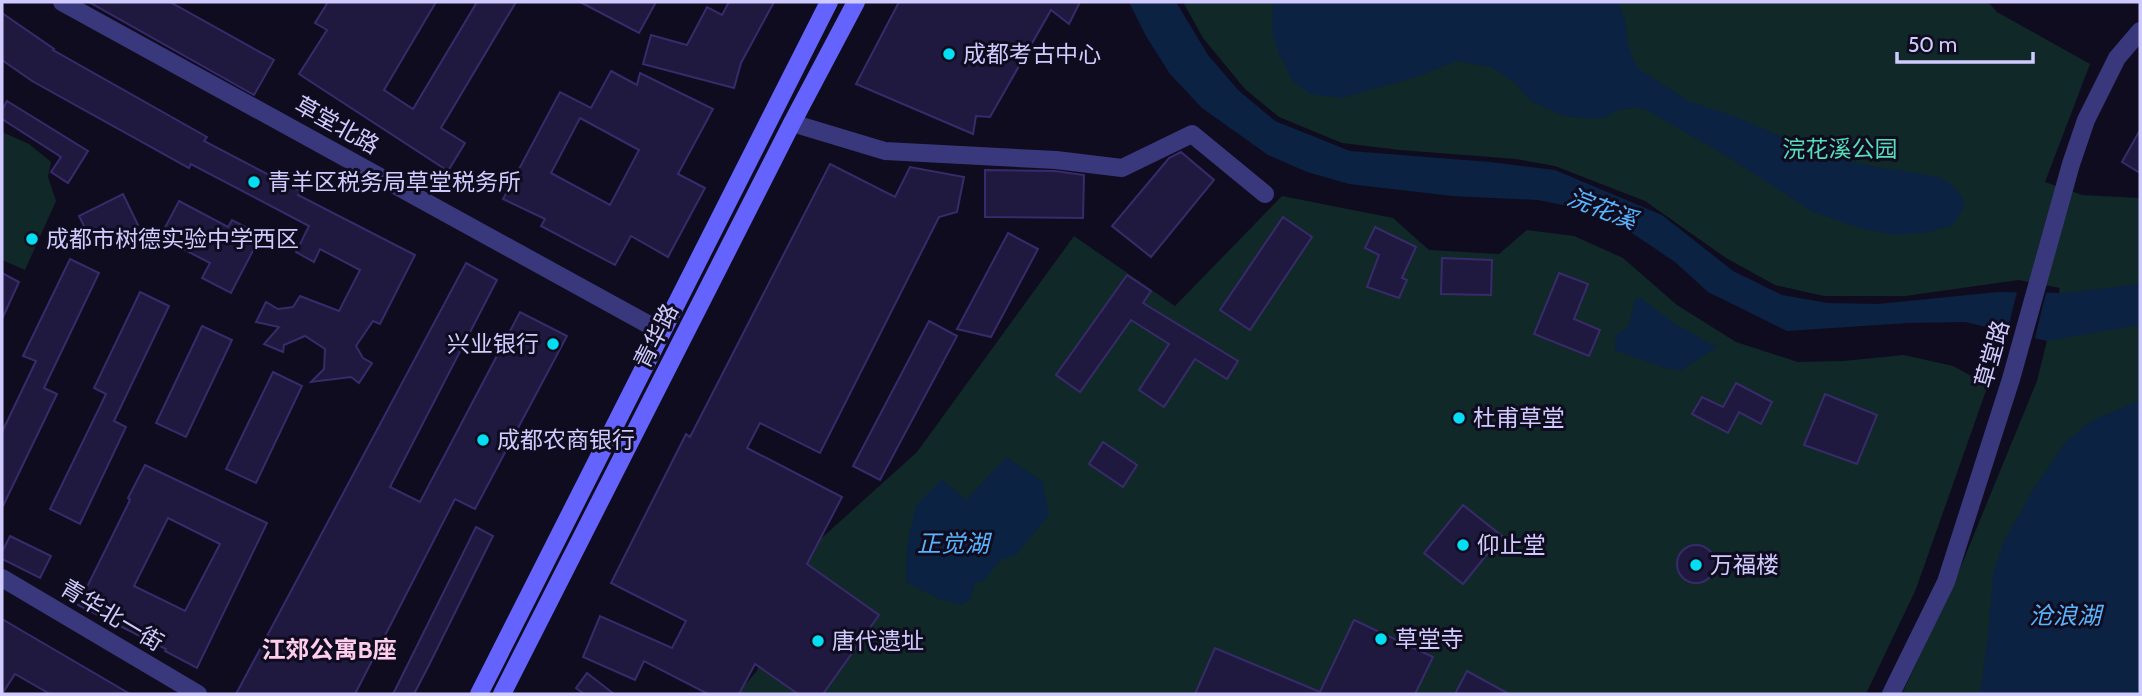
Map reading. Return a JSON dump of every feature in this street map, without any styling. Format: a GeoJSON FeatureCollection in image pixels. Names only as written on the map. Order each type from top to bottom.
{"type":"FeatureCollection","features":[{"type":"Feature","properties":{"kind":"main road","name":"青华路"},"geometry":{"type":"LineString","coordinates":[[479,694],[829,2]]}},
{"type":"Feature","properties":{"kind":"main road","name":"青华路"},"geometry":{"type":"LineString","coordinates":[[502,694],[792,122],[856,2]]}},
{"type":"Feature","properties":{"kind":"street","name":"草堂北路"},"geometry":{"type":"LineString","coordinates":[[62,2],[662,332]]}},
{"type":"Feature","properties":{"kind":"street","name":"草堂路"},"geometry":{"type":"LineString","coordinates":[[1891,694],[1946,582],[2017,356],[2086,120],[2117,58],[2140,31]]}},
{"type":"Feature","properties":{"kind":"street"},"geometry":{"type":"LineString","coordinates":[[792,122],[885,151],[1056,160],[1122,168],[1192,134],[1265,194]]}},
{"type":"Feature","properties":{"kind":"street","name":"青华北一街"},"geometry":{"type":"LineString","coordinates":[[2,578],[198,694]]}},
{"type":"Feature","properties":{"kind":"green space","name":"浣花溪公园"},"geometry":{"type":"Polygon","coordinates":[[[1183,2],[1988,2],[1997,12],[2090,64],[2045,182],[2082,195],[2140,198],[2140,694],[1902,694],[1959,571],[2037,381],[2060,288],[2019,280],[1905,296],[1824,296],[1775,285],[1726,258],[1645,201],[1555,166],[1516,159],[1342,143],[1279,117],[1245,89],[1203,38],[1183,2]]]}},
{"type":"Feature","properties":{"kind":"green space"},"geometry":{"type":"Polygon","coordinates":[[[2,132],[29,144],[51,162],[48,177],[56,201],[25,270],[2,260],[2,132]]]}},
{"type":"Feature","properties":{"kind":"green space","name":"杜甫草堂"},"geometry":{"type":"Polygon","coordinates":[[[1282,196],[1393,218],[1429,250],[1499,254],[1527,230],[1574,236],[1623,258],[1677,305],[1736,342],[1798,362],[1904,355],[1953,366],[1988,385],[1916,589],[1866,694],[737,694],[756,672],[815,544],[917,452],[1074,236],[1175,306],[1282,196]]]}},
{"type":"Feature","properties":{"kind":"water","name":"浣花溪"},"geometry":{"type":"Polygon","coordinates":[[[1129,2],[1176,2],[1208,55],[1238,90],[1275,121],[1350,151],[1555,170],[1662,215],[1733,271],[1782,295],[1828,303],[1878,304],[1998,292],[2066,293],[2140,284],[2140,325],[2047,341],[1965,322],[1787,331],[1708,292],[1675,262],[1629,231],[1588,210],[1538,200],[1452,196],[1349,184],[1307,172],[1268,155],[1202,108],[1170,74],[1129,2]]]}},
{"type":"Feature","properties":{"kind":"water"},"geometry":{"type":"Polygon","coordinates":[[[1274,2],[1618,2],[1625,20],[1628,45],[1641,71],[1689,101],[1734,116],[1802,146],[1860,164],[1939,177],[1952,185],[1962,196],[1964,205],[1953,225],[1930,232],[1894,235],[1863,229],[1813,212],[1728,157],[1645,109],[1619,110],[1597,119],[1564,116],[1531,101],[1515,83],[1491,67],[1456,61],[1419,76],[1342,98],[1310,94],[1293,81],[1278,52],[1273,37],[1274,2]]]}},
{"type":"Feature","properties":{"kind":"water"},"geometry":{"type":"Polygon","coordinates":[[[1641,298],[1675,324],[1717,347],[1682,370],[1668,369],[1615,350],[1616,335],[1629,326],[1635,299],[1641,298]]]}},
{"type":"Feature","properties":{"kind":"water","name":"沧浪湖"},"geometry":{"type":"Polygon","coordinates":[[[2140,400],[2140,694],[1980,694],[1993,574],[2004,541],[2033,490],[2065,443],[2090,422],[2140,400]]]}},
{"type":"Feature","properties":{"kind":"water","name":"正觉湖"},"geometry":{"type":"Polygon","coordinates":[[[1006,457],[1043,482],[1049,515],[1015,556],[1001,559],[984,581],[975,583],[970,599],[961,605],[939,599],[906,582],[907,545],[916,505],[942,479],[966,500],[1006,457]]]}},
{"type":"Feature","properties":{"kind":"pier"},"geometry":{"type":"Polygon","coordinates":[[[2018,288],[2047,289],[2034,342],[2006,336],[2018,288]]]}},
{"type":"Feature","properties":{"kind":"building"},"geometry":{"type":"Polygon","coordinates":[[[89,2],[170,2],[274,60],[254,95],[89,2]]]}},
{"type":"Feature","properties":{"kind":"building"},"geometry":{"type":"Polygon","coordinates":[[[328,2],[436,2],[384,90],[413,109],[477,2],[516,2],[441,128],[465,143],[448,171],[299,74],[327,30],[315,23],[328,2]]]}},
{"type":"Feature","properties":{"kind":"building"},"geometry":{"type":"Polygon","coordinates":[[[580,2],[656,2],[639,33],[580,2]]]}},
{"type":"Feature","properties":{"kind":"building"},"geometry":{"type":"Polygon","coordinates":[[[729,2],[774,2],[741,63],[734,88],[643,64],[651,35],[687,45],[707,7],[722,15],[729,2]]]}},
{"type":"Feature","properties":{"kind":"building","name":"成都考古中心"},"geometry":{"type":"Polygon","coordinates":[[[899,2],[1080,2],[1069,24],[1051,10],[990,117],[976,116],[973,134],[856,84],[899,2]]]}},
{"type":"Feature","properties":{"kind":"building"},"geometry":{"type":"Polygon","coordinates":[[[2,13],[53,50],[207,137],[204,141],[300,191],[298,195],[415,255],[380,324],[373,321],[356,346],[363,358],[372,363],[359,383],[351,377],[311,382],[324,369],[325,349],[305,336],[284,345],[283,352],[264,344],[279,327],[256,322],[266,302],[278,309],[293,307],[300,296],[339,311],[360,270],[320,249],[314,262],[296,252],[309,226],[191,164],[189,168],[32,81],[2,60],[2,13]]]}},
{"type":"Feature","properties":{"kind":"building"},"geometry":{"type":"Polygon","coordinates":[[[611,71],[637,85],[640,73],[713,109],[678,174],[705,188],[668,257],[631,236],[615,265],[541,226],[545,219],[503,199],[560,92],[591,108],[611,71]],[[580,118],[551,173],[610,205],[639,150],[580,118]]]}},
{"type":"Feature","properties":{"kind":"building"},"geometry":{"type":"Polygon","coordinates":[[[7,101],[88,151],[68,183],[51,172],[61,157],[2,119],[2,110],[7,101]]]}},
{"type":"Feature","properties":{"kind":"building"},"geometry":{"type":"Polygon","coordinates":[[[2140,130],[2140,173],[2122,162],[2140,130]]]}},
{"type":"Feature","properties":{"kind":"building"},"geometry":{"type":"Polygon","coordinates":[[[1181,152],[1214,180],[1151,257],[1112,226],[1169,158],[1181,152]]]}},
{"type":"Feature","properties":{"kind":"building"},"geometry":{"type":"Polygon","coordinates":[[[830,164],[895,197],[910,167],[964,177],[957,212],[939,217],[820,453],[760,423],[747,448],[842,497],[807,564],[879,615],[823,694],[798,694],[755,664],[739,694],[708,694],[644,661],[635,680],[583,657],[600,616],[672,648],[686,621],[611,583],[686,434],[690,437],[830,164]]]}},
{"type":"Feature","properties":{"kind":"building"},"geometry":{"type":"Polygon","coordinates":[[[985,170],[1055,171],[1084,175],[1083,218],[985,217],[985,170]]]}},
{"type":"Feature","properties":{"kind":"building"},"geometry":{"type":"Polygon","coordinates":[[[123,194],[138,225],[94,246],[79,216],[123,194]]]}},
{"type":"Feature","properties":{"kind":"building"},"geometry":{"type":"Polygon","coordinates":[[[179,201],[228,227],[232,220],[261,235],[231,293],[202,278],[210,263],[160,237],[179,201]]]}},
{"type":"Feature","properties":{"kind":"building"},"geometry":{"type":"Polygon","coordinates":[[[1283,217],[1312,237],[1250,330],[1220,310],[1283,217]]]}},
{"type":"Feature","properties":{"kind":"building"},"geometry":{"type":"Polygon","coordinates":[[[1375,227],[1416,247],[1402,278],[1407,280],[1399,298],[1367,287],[1379,255],[1365,248],[1375,227]]]}},
{"type":"Feature","properties":{"kind":"building"},"geometry":{"type":"Polygon","coordinates":[[[1008,233],[1038,249],[991,337],[957,329],[1008,233]]]}},
{"type":"Feature","properties":{"kind":"building"},"geometry":{"type":"Polygon","coordinates":[[[1442,258],[1492,260],[1491,295],[1441,294],[1442,258]]]}},
{"type":"Feature","properties":{"kind":"building"},"geometry":{"type":"Polygon","coordinates":[[[70,259],[99,273],[44,388],[57,394],[2,508],[2,432],[36,361],[23,356],[70,259]]]}},
{"type":"Feature","properties":{"kind":"building"},"geometry":{"type":"Polygon","coordinates":[[[466,263],[497,280],[390,487],[420,502],[520,312],[567,336],[475,509],[455,499],[355,694],[236,694],[466,263]]]}},
{"type":"Feature","properties":{"kind":"building"},"geometry":{"type":"Polygon","coordinates":[[[2,273],[19,282],[2,319],[2,273]]]}},
{"type":"Feature","properties":{"kind":"building"},"geometry":{"type":"Polygon","coordinates":[[[1559,273],[1588,284],[1574,319],[1600,330],[1589,356],[1534,334],[1559,273]]]}},
{"type":"Feature","properties":{"kind":"building"},"geometry":{"type":"Polygon","coordinates":[[[1127,275],[1151,291],[1143,303],[1238,361],[1227,379],[1195,359],[1164,407],[1139,390],[1169,344],[1131,320],[1080,392],[1056,375],[1127,275]]]}},
{"type":"Feature","properties":{"kind":"building"},"geometry":{"type":"Polygon","coordinates":[[[140,292],[169,306],[114,421],[126,427],[80,524],[50,509],[106,394],[94,388],[140,292]]]}},
{"type":"Feature","properties":{"kind":"building"},"geometry":{"type":"Polygon","coordinates":[[[929,321],[957,336],[880,480],[853,466],[929,321]]]}},
{"type":"Feature","properties":{"kind":"building"},"geometry":{"type":"Polygon","coordinates":[[[202,326],[232,340],[186,437],[156,423],[202,326]]]}},
{"type":"Feature","properties":{"kind":"building"},"geometry":{"type":"Polygon","coordinates":[[[273,372],[302,386],[256,483],[226,469],[273,372]]]}},
{"type":"Feature","properties":{"kind":"building"},"geometry":{"type":"Polygon","coordinates":[[[1736,383],[1772,402],[1761,424],[1739,412],[1728,433],[1692,414],[1702,397],[1723,407],[1736,383]]]}},
{"type":"Feature","properties":{"kind":"building"},"geometry":{"type":"Polygon","coordinates":[[[1825,394],[1877,415],[1857,464],[1804,445],[1825,394]]]}},
{"type":"Feature","properties":{"kind":"building"},"geometry":{"type":"Polygon","coordinates":[[[1103,442],[1137,465],[1123,487],[1089,464],[1103,442]]]}},
{"type":"Feature","properties":{"kind":"building"},"geometry":{"type":"Polygon","coordinates":[[[145,465],[267,523],[197,668],[165,651],[166,649],[78,605],[130,500],[128,498],[145,465]],[[168,518],[134,586],[185,611],[220,544],[168,518]]]}},
{"type":"Feature","properties":{"kind":"building","name":"仰止堂"},"geometry":{"type":"Polygon","coordinates":[[[1463,505],[1502,536],[1463,584],[1424,553],[1463,505]]]}},
{"type":"Feature","properties":{"kind":"building"},"geometry":{"type":"Polygon","coordinates":[[[476,527],[493,536],[428,667],[414,694],[393,694],[476,527]]]}},
{"type":"Feature","properties":{"kind":"building"},"geometry":{"type":"Polygon","coordinates":[[[10,536],[51,556],[40,578],[2,559],[2,552],[10,536]]]}},
{"type":"Feature","properties":{"kind":"building","name":"万福楼"},"geometry":{"type":"Polygon","coordinates":[[[1696,545],[1709,551],[1715,564],[1709,577],[1696,583],[1683,577],[1677,564],[1683,551],[1696,545]]]}},
{"type":"Feature","properties":{"kind":"building"},"geometry":{"type":"Polygon","coordinates":[[[2,619],[130,694],[50,694],[15,674],[2,694],[2,619]]]}},
{"type":"Feature","properties":{"kind":"building"},"geometry":{"type":"Polygon","coordinates":[[[1354,620],[1433,657],[1415,694],[1195,694],[1215,648],[1320,692],[1354,620]]]}},
{"type":"Feature","properties":{"kind":"building"},"geometry":{"type":"Polygon","coordinates":[[[1467,671],[1509,694],[1455,694],[1467,671]]]}},
{"type":"Feature","properties":{"kind":"building"},"geometry":{"type":"Polygon","coordinates":[[[587,673],[614,694],[584,694],[576,688],[587,673]]]}},
{"type":"Feature","properties":{"kind":"place","name":"成都考古中心"},"geometry":{"type":"Point","coordinates":[949,54]}},
{"type":"Feature","properties":{"kind":"place","name":"青羊区税务局草堂税务所"},"geometry":{"type":"Point","coordinates":[254,182]}},
{"type":"Feature","properties":{"kind":"place","name":"成都市树德实验中学西区"},"geometry":{"type":"Point","coordinates":[32,239]}},
{"type":"Feature","properties":{"kind":"place","name":"兴业银行"},"geometry":{"type":"Point","coordinates":[553,344]}},
{"type":"Feature","properties":{"kind":"place","name":"杜甫草堂"},"geometry":{"type":"Point","coordinates":[1459,418]}},
{"type":"Feature","properties":{"kind":"place","name":"成都农商银行"},"geometry":{"type":"Point","coordinates":[483,440]}},
{"type":"Feature","properties":{"kind":"place","name":"仰止堂"},"geometry":{"type":"Point","coordinates":[1463,545]}},
{"type":"Feature","properties":{"kind":"place","name":"万福楼"},"geometry":{"type":"Point","coordinates":[1696,565]}},
{"type":"Feature","properties":{"kind":"place","name":"草堂寺"},"geometry":{"type":"Point","coordinates":[1381,639]}},
{"type":"Feature","properties":{"kind":"place","name":"唐代遗址"},"geometry":{"type":"Point","coordinates":[818,641]}},
{"type":"Feature","properties":{"kind":"district","name":"江郊公寓B座"},"geometry":{"type":"Point","coordinates":[329,650]}}]}
